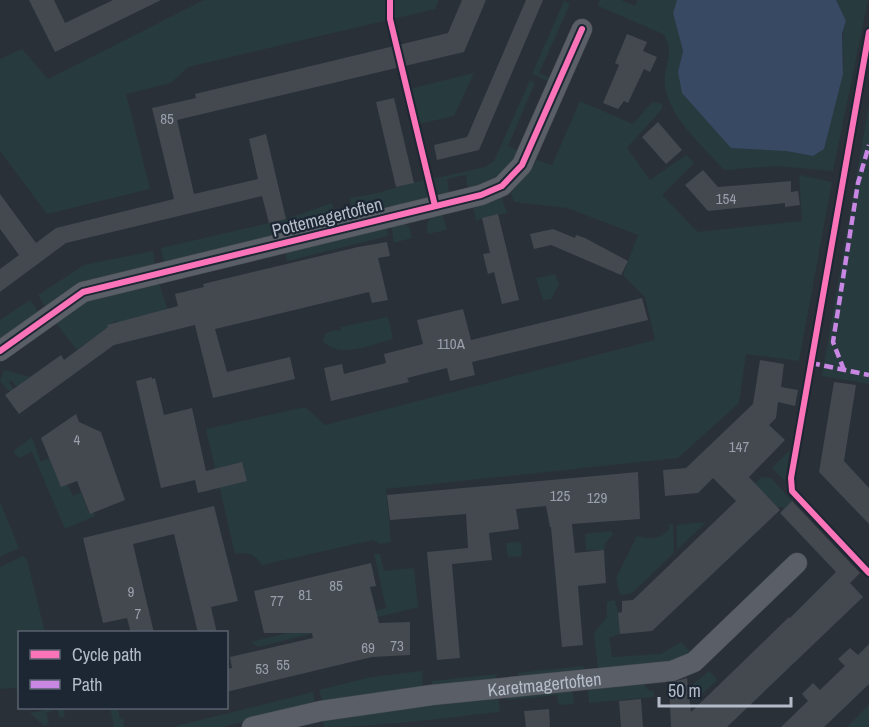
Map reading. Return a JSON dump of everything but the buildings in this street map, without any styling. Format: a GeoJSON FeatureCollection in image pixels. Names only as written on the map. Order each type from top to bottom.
{"type":"FeatureCollection","features":[{"type":"Feature","properties":{"kind":"street","name":"Pottemagertoften"},"geometry":{"type":"LineString","coordinates":[[0,351],[83,292],[481,195],[502,186],[522,165],[582,28]]}},
{"type":"Feature","properties":{"kind":"street","name":"Karetmagertoften"},"geometry":{"type":"LineString","coordinates":[[252,727],[321,711],[432,695],[672,671],[694,662],[796,564]]}},
{"type":"Feature","properties":{"kind":"green space"},"geometry":{"type":"Polygon","coordinates":[[[204,0],[439,0],[435,9],[188,67],[171,83],[126,94],[150,189],[47,214],[0,151],[0,59],[22,49],[48,79],[204,0]]]}},
{"type":"Feature","properties":{"kind":"green space"},"geometry":{"type":"Polygon","coordinates":[[[600,0],[621,0],[635,6],[638,0],[677,0],[673,13],[683,51],[678,72],[786,151],[813,156],[833,107],[843,70],[843,36],[846,21],[836,0],[868,0],[833,171],[777,166],[724,170],[682,124],[670,103],[665,84],[669,48],[663,34],[598,6],[600,0]]]}},
{"type":"Feature","properties":{"kind":"green space"},"geometry":{"type":"Polygon","coordinates":[[[564,1],[570,4],[539,73],[551,79],[550,82],[532,74],[564,1]]]}},
{"type":"Feature","properties":{"kind":"green space"},"geometry":{"type":"Polygon","coordinates":[[[474,73],[454,116],[419,124],[410,89],[474,73]]]}},
{"type":"Feature","properties":{"kind":"green space"},"geometry":{"type":"Polygon","coordinates":[[[530,80],[535,83],[508,146],[520,152],[510,167],[492,180],[468,189],[466,175],[447,179],[449,193],[437,197],[432,179],[485,167],[494,161],[530,80]]]}},
{"type":"Feature","properties":{"kind":"green space"},"geometry":{"type":"Polygon","coordinates":[[[580,101],[633,124],[652,102],[662,104],[662,109],[627,148],[650,180],[686,155],[694,163],[662,195],[698,232],[802,221],[799,175],[832,182],[799,361],[746,354],[739,403],[678,458],[386,489],[391,542],[380,544],[373,540],[262,565],[251,555],[235,554],[206,429],[305,407],[325,425],[655,340],[645,297],[623,275],[638,235],[567,208],[514,202],[511,193],[537,160],[552,165],[580,101]]]}},
{"type":"Feature","properties":{"kind":"green space"},"geometry":{"type":"Polygon","coordinates":[[[869,104],[869,384],[822,376],[869,104]]]}},
{"type":"Feature","properties":{"kind":"green space"},"geometry":{"type":"Polygon","coordinates":[[[424,180],[428,198],[364,215],[355,216],[352,211],[350,198],[424,180]]]}},
{"type":"Feature","properties":{"kind":"green space"},"geometry":{"type":"Polygon","coordinates":[[[501,196],[507,213],[476,221],[473,206],[501,196]]]}},
{"type":"Feature","properties":{"kind":"green space"},"geometry":{"type":"Polygon","coordinates":[[[332,203],[337,220],[332,222],[164,263],[161,248],[286,219],[332,203]]]}},
{"type":"Feature","properties":{"kind":"green space"},"geometry":{"type":"Polygon","coordinates":[[[442,213],[447,230],[428,234],[429,220],[442,213]]]}},
{"type":"Feature","properties":{"kind":"green space"},"geometry":{"type":"Polygon","coordinates":[[[402,223],[409,226],[412,238],[394,243],[391,225],[402,223]]]}},
{"type":"Feature","properties":{"kind":"green space"},"geometry":{"type":"Polygon","coordinates":[[[386,225],[388,236],[287,261],[285,250],[386,225]]]}},
{"type":"Feature","properties":{"kind":"green space"},"geometry":{"type":"Polygon","coordinates":[[[153,251],[155,265],[46,308],[38,295],[84,265],[153,251]]]}},
{"type":"Feature","properties":{"kind":"green space"},"geometry":{"type":"Polygon","coordinates":[[[555,274],[559,285],[551,299],[543,300],[536,278],[555,274]]]}},
{"type":"Feature","properties":{"kind":"green space"},"geometry":{"type":"Polygon","coordinates":[[[158,280],[169,314],[142,322],[140,316],[129,319],[131,325],[120,327],[117,321],[108,325],[109,329],[77,350],[55,322],[88,299],[158,280]]]}},
{"type":"Feature","properties":{"kind":"green space"},"geometry":{"type":"Polygon","coordinates":[[[30,300],[39,313],[0,341],[0,320],[30,300]]]}},
{"type":"Feature","properties":{"kind":"green space"},"geometry":{"type":"Polygon","coordinates":[[[388,317],[393,339],[347,350],[330,347],[323,341],[325,334],[335,330],[341,331],[341,327],[388,317]]]}},
{"type":"Feature","properties":{"kind":"green space"},"geometry":{"type":"Polygon","coordinates":[[[4,370],[30,377],[17,387],[11,380],[9,382],[14,390],[10,392],[0,381],[4,370]]]}},
{"type":"Feature","properties":{"kind":"green space"},"geometry":{"type":"Polygon","coordinates":[[[32,437],[41,462],[49,458],[61,486],[67,484],[73,496],[81,492],[89,513],[94,512],[95,516],[65,529],[32,452],[19,458],[14,453],[32,437]]]}},
{"type":"Feature","properties":{"kind":"green space"},"geometry":{"type":"Polygon","coordinates":[[[790,450],[785,481],[772,468],[790,450]]]}},
{"type":"Feature","properties":{"kind":"green space"},"geometry":{"type":"Polygon","coordinates":[[[762,477],[771,478],[792,501],[784,509],[780,506],[778,508],[751,487],[762,477]]]}},
{"type":"Feature","properties":{"kind":"green space"},"geometry":{"type":"Polygon","coordinates":[[[0,502],[19,548],[0,557],[0,502]]]}},
{"type":"Feature","properties":{"kind":"green space"},"geometry":{"type":"Polygon","coordinates":[[[706,522],[677,550],[677,525],[706,522]]]}},
{"type":"Feature","properties":{"kind":"green space"},"geometry":{"type":"Polygon","coordinates":[[[673,524],[674,553],[632,593],[620,595],[616,578],[637,536],[650,538],[659,536],[667,532],[670,528],[668,525],[673,524]]]}},
{"type":"Feature","properties":{"kind":"green space"},"geometry":{"type":"Polygon","coordinates":[[[610,531],[613,534],[605,544],[604,550],[586,550],[585,534],[610,531]]]}},
{"type":"Feature","properties":{"kind":"green space"},"geometry":{"type":"Polygon","coordinates":[[[521,542],[522,556],[508,557],[506,543],[521,542]]]}},
{"type":"Feature","properties":{"kind":"green space"},"geometry":{"type":"Polygon","coordinates":[[[374,554],[380,554],[384,571],[414,568],[418,607],[258,647],[251,642],[386,608],[374,554]]]}},
{"type":"Feature","properties":{"kind":"green space"},"geometry":{"type":"Polygon","coordinates":[[[23,556],[27,560],[45,631],[18,631],[18,695],[16,688],[0,689],[0,567],[23,556]]]}},
{"type":"Feature","properties":{"kind":"green space"},"geometry":{"type":"Polygon","coordinates":[[[615,600],[620,634],[609,638],[612,657],[661,654],[681,642],[692,654],[678,664],[598,669],[594,633],[607,617],[607,602],[615,600]]]}},
{"type":"Feature","properties":{"kind":"green space"},"geometry":{"type":"Polygon","coordinates":[[[583,666],[585,670],[519,676],[517,673],[583,666]]]}},
{"type":"Feature","properties":{"kind":"green space"},"geometry":{"type":"Polygon","coordinates":[[[422,671],[423,686],[323,703],[319,690],[371,677],[422,671]]]}},
{"type":"Feature","properties":{"kind":"green space"},"geometry":{"type":"Polygon","coordinates":[[[709,671],[716,681],[702,694],[691,695],[690,687],[709,671]]]}},
{"type":"Feature","properties":{"kind":"green space"},"geometry":{"type":"Polygon","coordinates":[[[497,674],[495,680],[432,686],[432,681],[497,674]]]}},
{"type":"Feature","properties":{"kind":"green space"},"geometry":{"type":"Polygon","coordinates":[[[643,682],[648,690],[654,692],[654,697],[589,703],[588,691],[594,687],[643,682]]]}},
{"type":"Feature","properties":{"kind":"green space"},"geometry":{"type":"Polygon","coordinates":[[[567,689],[573,693],[574,704],[559,705],[557,695],[507,700],[507,696],[567,689]]]}},
{"type":"Feature","properties":{"kind":"green space"},"geometry":{"type":"Polygon","coordinates":[[[313,692],[315,704],[223,727],[172,727],[313,692]]]}},
{"type":"Feature","properties":{"kind":"green space"},"geometry":{"type":"Polygon","coordinates":[[[498,696],[500,712],[368,726],[324,727],[323,721],[336,717],[498,696]]]}},
{"type":"Feature","properties":{"kind":"green space"},"geometry":{"type":"Polygon","coordinates":[[[869,705],[869,727],[847,727],[869,705]]]}},
{"type":"Feature","properties":{"kind":"green space"},"geometry":{"type":"Polygon","coordinates":[[[57,709],[46,713],[49,724],[44,726],[30,713],[57,709]]]}},
{"type":"Feature","properties":{"kind":"green space"},"geometry":{"type":"Polygon","coordinates":[[[57,709],[63,709],[65,716],[60,718],[57,709]]]}},
{"type":"Feature","properties":{"kind":"green space"},"geometry":{"type":"Polygon","coordinates":[[[110,709],[118,709],[120,719],[123,718],[124,727],[114,727],[110,709]]]}},
{"type":"Feature","properties":{"kind":"water"},"geometry":{"type":"Polygon","coordinates":[[[677,0],[836,0],[846,21],[842,34],[843,74],[824,149],[813,156],[786,151],[731,148],[682,93],[678,72],[683,51],[673,13],[677,0]]]}},
{"type":"Feature","properties":{"kind":"marked path"},"geometry":{"type":"LineString","coordinates":[[844,370],[833,342],[858,183],[869,145]]}},
{"type":"Feature","properties":{"kind":"marked path"},"geometry":{"type":"LineString","coordinates":[[811,363],[869,375]]}},
{"type":"Feature","properties":{"kind":"cycle path"},"geometry":{"type":"LineString","coordinates":[[390,0],[390,19],[435,206]]}},
{"type":"Feature","properties":{"kind":"cycle path"},"geometry":{"type":"LineString","coordinates":[[0,351],[83,292],[481,195],[502,186],[522,165],[582,29]]}},
{"type":"Feature","properties":{"kind":"cycle path"},"geometry":{"type":"LineString","coordinates":[[869,32],[791,478],[792,491],[869,573]]}}]}
